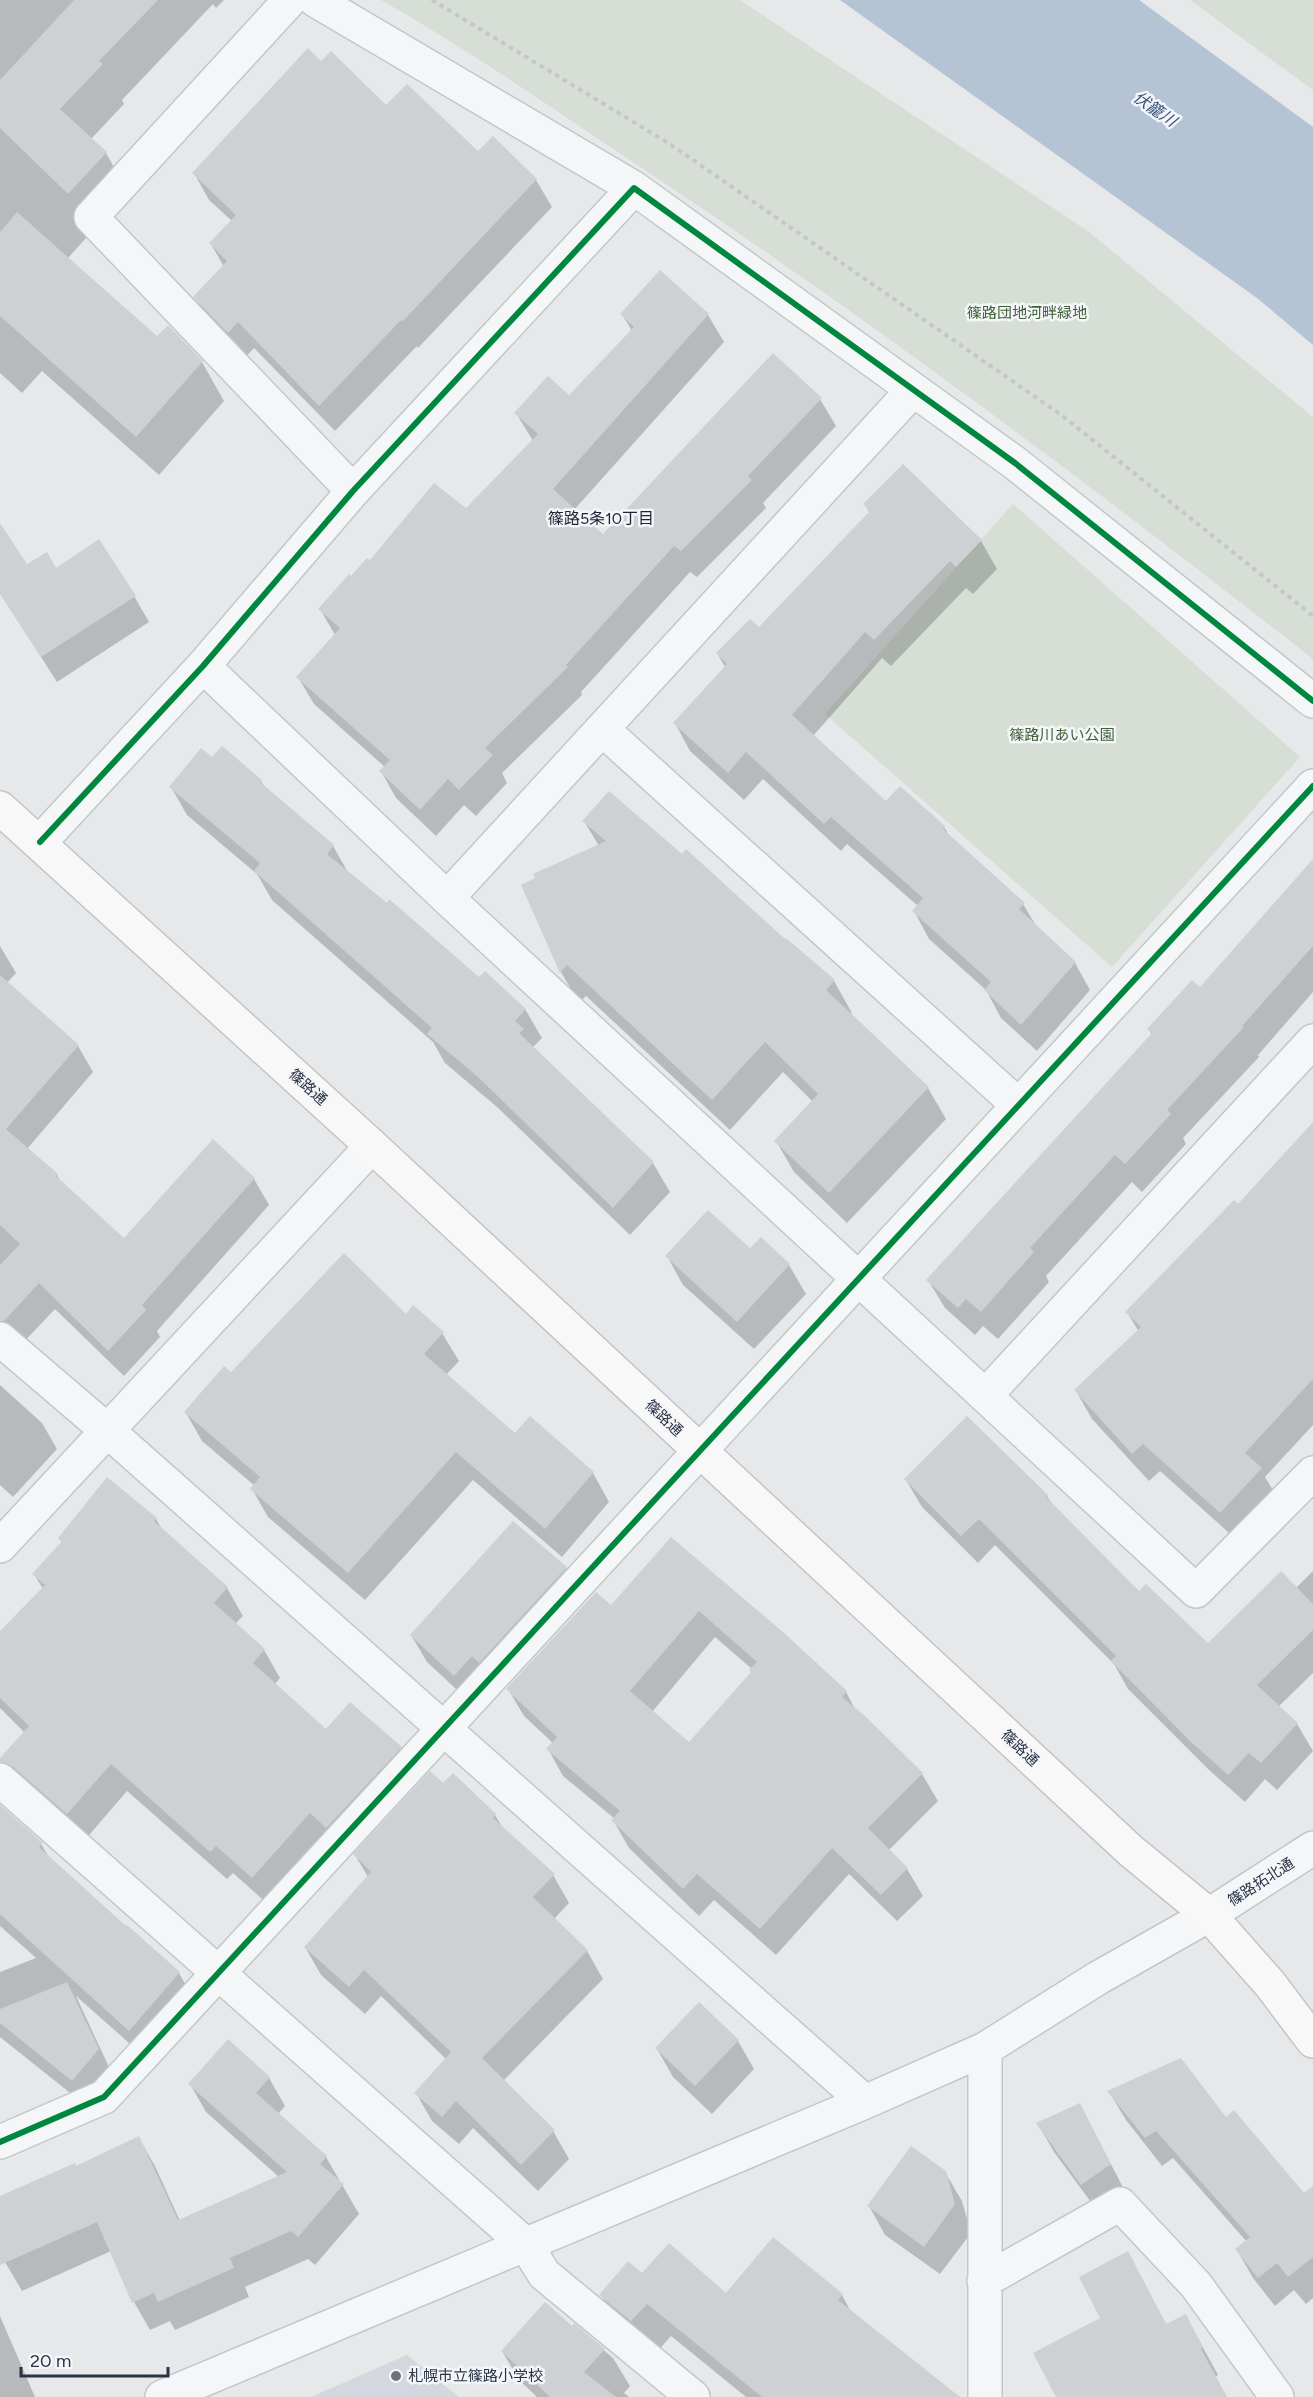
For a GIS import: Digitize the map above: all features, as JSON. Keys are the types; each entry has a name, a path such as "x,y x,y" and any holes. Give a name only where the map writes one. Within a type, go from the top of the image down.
{"main road":[{"name":"篠路通","path":"0,808 372,1146 1131,1851 1209,1915 1269,1984 1313,2041"}],"street":[{"path":"290,0 92,217 353,491"},
{"path":"315,0 634,188 1015,464 1313,701"},
{"path":"40,842 203,666 353,491 634,188"},
{"path":"447,898 913,390"},
{"path":"203,666 447,898 1196,1591 1313,1473"},
{"path":"602,729 1018,1105"},
{"path":"0,2142 104,2097 1313,786"},
{"path":"985,1396 1313,1041"},
{"path":"0,1546 109,1432 372,1146"},
{"path":"0,1339 109,1432 865,2102"},
{"path":"0,1780 526,2246 544,2274 693,2397"},
{"name":"篠路拓北通","path":"162,2397 526,2246 985,2049 1098,1978 1209,1915 1313,1848"},
{"path":"985,2049 986,2397"},
{"path":"984,2281 1120,2204 1196,2284 1277,2397"}],"path":[{"path":"432,0 670,144 1060,414 1313,616"}],"shaded area":[{"name":"札幌市立篠路小学校","path":"407,2355 459,2397 311,2397"}],"green space":[{"name":"篠路団地河畔緑地","path":"381,0 740,0 1089,232 1313,417 1313,659 975,401 802,277 506,77"},
{"path":"1190,0 1313,0 1313,90"},
{"name":"篠路川あい公園","path":"1013,504 1300,757 1112,967 825,714"}],"water":[{"name":"伏籠川","path":"840,0 1139,0 1313,127 1313,345 1257,298"}],"building":[{"path":"74,0 158,0 99,61 103,64 60,109 107,152 68,194 0,128 0,80"},
{"path":"308,48 321,61 331,51 386,105 407,84 478,151 493,136 537,179 319,406 238,322 228,333 193,297 227,261 209,243 236,215 192,173"},
{"path":"17,212 157,336 168,325 203,361 136,437 0,316 0,232"},
{"path":"660,270 709,314 553,489 603,534 773,353 822,398 748,476 752,480 681,551 674,546 566,665 568,667 485,748 493,755 459,790 448,779 420,810 379,771 390,760 296,677 340,628 318,609 349,574 351,576 367,558 370,560 434,483 466,508 538,434 514,413 548,376 569,395 634,327 620,314"},
{"path":"903,464 982,540 956,567 950,561 874,640 865,632 792,715 886,801 900,786 945,826 943,829 1025,903 1019,909 1076,962 1021,1025 984,990 991,982 912,911 923,898 831,817 824,824 746,752 728,773 673,723 727,664 716,653 750,619 759,627 870,511 863,504"},
{"path":"0,523 27,564 47,552 56,568 99,539 136,596 41,657 0,594"},
{"path":"222,746 262,780 260,782 334,845 327,854 387,903 389,899 479,977 485,971 526,1009 515,1021 524,1029 519,1033 654,1162 613,1208 479,1078 427,1034 432,1028 254,871 260,863 169,787 201,748 212,757"},
{"path":"609,791 682,854 686,849 785,939 835,980 826,990 929,1087 829,1193 774,1141 818,1094 765,1042 712,1100 567,965 560,973 521,885 535,878 533,874 606,841 582,821"},
{"path":"1313,859 1313,946 1242,1026 1244,1027 1167,1110 1171,1114 1125,1164 1115,1155 1030,1248 1034,1252 981,1312 966,1299 958,1308 926,1280 1152,1033 1147,1029 1192,980 1200,987"},
{"path":"0,975 79,1045 6,1129 58,1174 56,1176 124,1238 213,1139 255,1178 142,1305 146,1310 108,1351 39,1283 4,1321 0,1321 0,1265 20,1244 0,1225"},
{"path":"1313,1122 1313,1379 1245,1453 1262,1468 1220,1513 1143,1444 1132,1454 1074,1390 1141,1327 1125,1312 1234,1200 1238,1204"},
{"path":"708,1210 750,1248 761,1237 790,1264 737,1322 665,1256"},
{"path":"344,1253 406,1314 413,1305 444,1332 424,1354 515,1433 530,1416 594,1472 545,1529 456,1452 348,1573 250,1489 260,1477 184,1412 224,1366 231,1372"},
{"path":"967,1416 1048,1495 1046,1497 1139,1591 1146,1584 1208,1643 1281,1571 1313,1604 1313,1630 1257,1685 1298,1723 1261,1763 1249,1753 1228,1775 1190,1741 1111,1661 1116,1656 979,1519 961,1536 904,1479"},
{"path":"107,1477 157,1518 154,1521 228,1587 214,1603 265,1649 253,1663 326,1729 350,1702 402,1747 326,1828 310,1813 252,1878 216,1846 210,1852 111,1764 67,1814 12,1766 0,1762 0,1758 29,1726 0,1698 0,1631 45,1585 32,1574 62,1541 58,1538"},
{"path":"513,1521 567,1567 479,1663 472,1656 454,1676 410,1635"},
{"path":"671,1537 783,1632 847,1691 842,1697 865,1716 923,1773 868,1828 908,1868 881,1895 832,1848 760,1929 697,1874 683,1889 611,1820 620,1811 546,1749 557,1737 506,1689 596,1592 611,1605","holes":["699,1611 757,1662 749,1670 751,1672 689,1742 630,1691"]},
{"path":"430,1771 443,1783 453,1773 496,1814 493,1818 555,1874 533,1897 588,1950 482,2058 555,2130 521,2165 456,2101 442,2117 414,2093 451,2052 364,1970 349,1987 304,1947 371,1872 353,1854"},
{"path":"0,1805 43,1843 39,1847 180,1972 129,2031 0,1914"},
{"path":"67,1982 99,2049 72,2081 0,2023 0,2009"},
{"path":"699,2002 739,2040 695,2086 655,2048"},
{"path":"228,2039 270,2077 256,2093 327,2156 320,2164 344,2184 298,2237 291,2231 230,2258 234,2268 158,2302 154,2293 132,2303 97,2222 0,2265 0,2196 75,2163 76,2166 139,2136 178,2220 287,2172 188,2084"},
{"path":"1181,2058 1226,2117 1234,2110 1304,2193 1313,2186 1313,2257 1288,2277 1277,2263 1258,2278 1235,2249 1250,2237 1156,2131 1145,2138 1107,2091"},
{"path":"1080,2103 1111,2164 1081,2185 1036,2123"},
{"path":"911,2146 946,2171 955,2204 924,2247 867,2206"},
{"path":"773,2237 843,2294 838,2300 960,2397 762,2397 647,2304 631,2321 599,2295 628,2261 642,2273 669,2243 726,2293"},
{"path":"1128,2251 1166,2324 1186,2314 1203,2348 1201,2349 1227,2397 1056,2397 1033,2353 1100,2318 1079,2277"},
{"path":"545,2302 572,2326 574,2323 605,2349 584,2372 616,2397 550,2397 501,2351"}],"cycle path":[{"path":"40,842 203,666 353,491 634,188 1015,463 1313,701"},
{"path":"0,2142 104,2097 1313,786"}],"place":[{"name":"札幌市立篠路小学校","path":"396,2376"}],"district":[{"name":"篠路5条10丁目","path":"601,518"}]}
